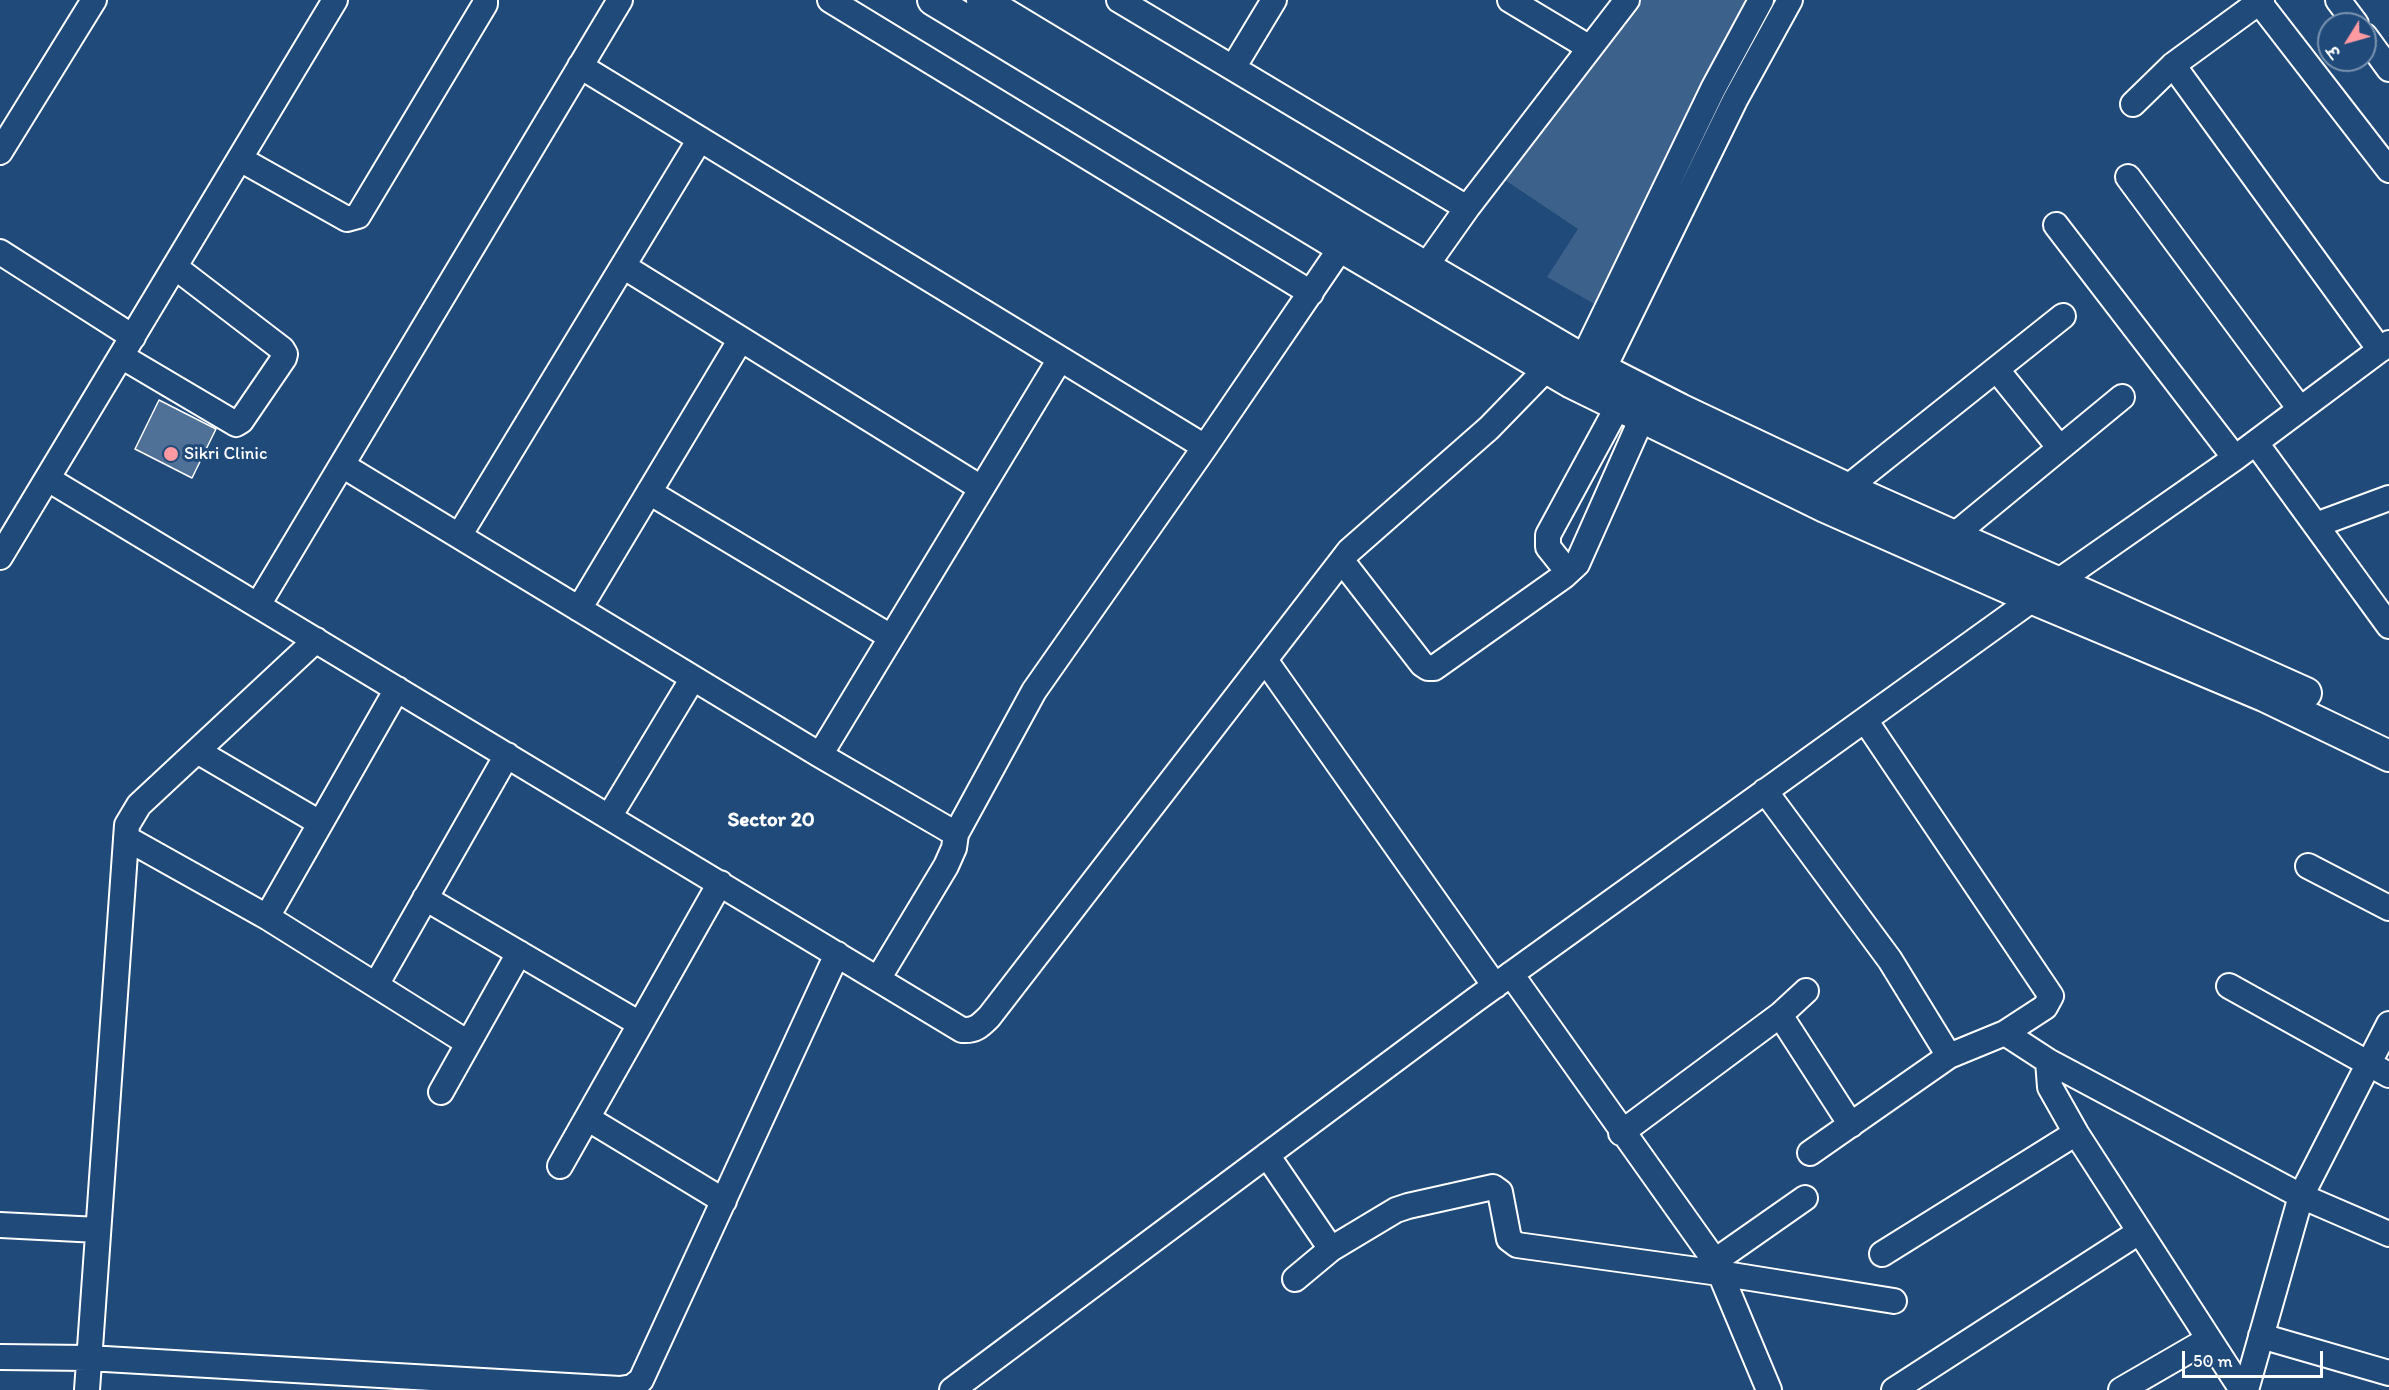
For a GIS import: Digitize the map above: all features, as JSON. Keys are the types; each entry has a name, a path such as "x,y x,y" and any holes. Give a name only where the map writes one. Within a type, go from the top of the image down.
{"main road":[{"path":"933,0 1418,276 1577,370 1630,412 1825,507 2058,581 2389,733"},
{"path":"982,0 1349,237"},
{"path":"1577,370 1680,409 1847,488 2033,599 2264,696 2389,756"}],"street":[{"path":"0,152 93,0"},
{"path":"0,557 335,0"},
{"path":"240,159 347,219 354,219 358,216 485,4 485,0"},
{"path":"258,605 620,0"},
{"path":"830,0 1311,293"},
{"path":"1119,0 1467,208"},
{"path":"1233,68 1274,0"},
{"path":"1510,0 1590,48"},
{"path":"1418,276 1467,208 1628,0"},
{"path":"1577,370 1713,88 1761,0"},
{"path":"48,479 962,1030 972,1030 979,1027 1349,551 1489,428 1577,370 1735,100 1790,0"},
{"path":"2133,104 2173,65 2261,1 2389,170"},
{"path":"2377,52 2389,69"},
{"path":"952,1390 1503,980 2058,581 2256,443 2385,346 2173,65"},
{"path":"580,66 1205,447"},
{"path":"459,536 700,140"},
{"path":"2128,177 2300,409"},
{"path":"2056,225 2235,458"},
{"path":"878,979 946,866 954,848 956,834 1034,691 1349,237"},
{"path":"0,252 127,347 236,424 241,421 285,354 282,349 175,267"},
{"path":"624,266 981,488"},
{"path":"1847,488 2063,316"},
{"path":"579,609 741,339"},
{"path":"820,755 1060,359"},
{"path":"1997,370 2059,447"},
{"path":"1943,544 2122,397"},
{"path":"1342,561 1422,664 1432,669 1568,572 1580,560 1630,412"},
{"path":"1568,572 1548,547 1548,535 1630,412"},
{"path":"2256,443 2389,626"},
{"path":"342,465 820,755 956,834"},
{"path":"650,492 891,637"},
{"path":"2316,525 2389,498"},
{"path":"87,1390 127,825 130,816 139,805 316,640"},
{"path":"1265,660 1503,980 1621,1132 1717,1267 1769,1390"},
{"path":"609,816 693,678"},
{"path":"267,917 398,689"},
{"path":"1810,1153 1949,1056 2005,1033 2049,1002 2049,991 1865,720"},
{"path":"196,751 320,823"},
{"path":"376,985 507,755"},
{"path":"1765,791 1890,960 1949,1056"},
{"path":"126,838 267,917 468,1043"},
{"path":"2308,866 2389,908"},
{"path":"560,1166 720,883"},
{"path":"425,898 640,1024"},
{"path":"441,1092 519,954"},
{"path":"0,1357 88,1359 627,1389 641,1380 837,954"},
{"path":"2229,986 2379,1069"},
{"path":"1621,1132 1780,1015 1806,991"},
{"path":"1780,1015 1851,1125"},
{"path":"2246,1390 2301,1196 2379,1069 2389,1024"},
{"path":"2005,1033 2048,1061 2301,1196 2389,1234"},
{"path":"2048,1061 2050,1087 2076,1133 2242,1390"},
{"path":"587,1118 724,1201"},
{"path":"1882,1254 2076,1133"},
{"path":"1267,1155 1330,1249"},
{"path":"1295,1279 1330,1249 1408,1206 1493,1187 1500,1192 1509,1239 1514,1244 1717,1267 1894,1301"},
{"path":"1717,1267 1805,1198"},
{"path":"0,1225 98,1230"},
{"path":"1894,1390 2139,1232"},
{"path":"2261,1336 2389,1372"},
{"path":"2121,1390 2209,1339"}],"shaded area":[{"path":"1641,0 1754,0 1598,306 1547,277 1578,229 1505,180"}],"building":[{"path":"159,400 216,429 192,478 135,449"}],"place":[{"name":"Sikri Clinic","path":"171,454"}],"district":[{"name":"Sector 20","path":"771,821"}]}
